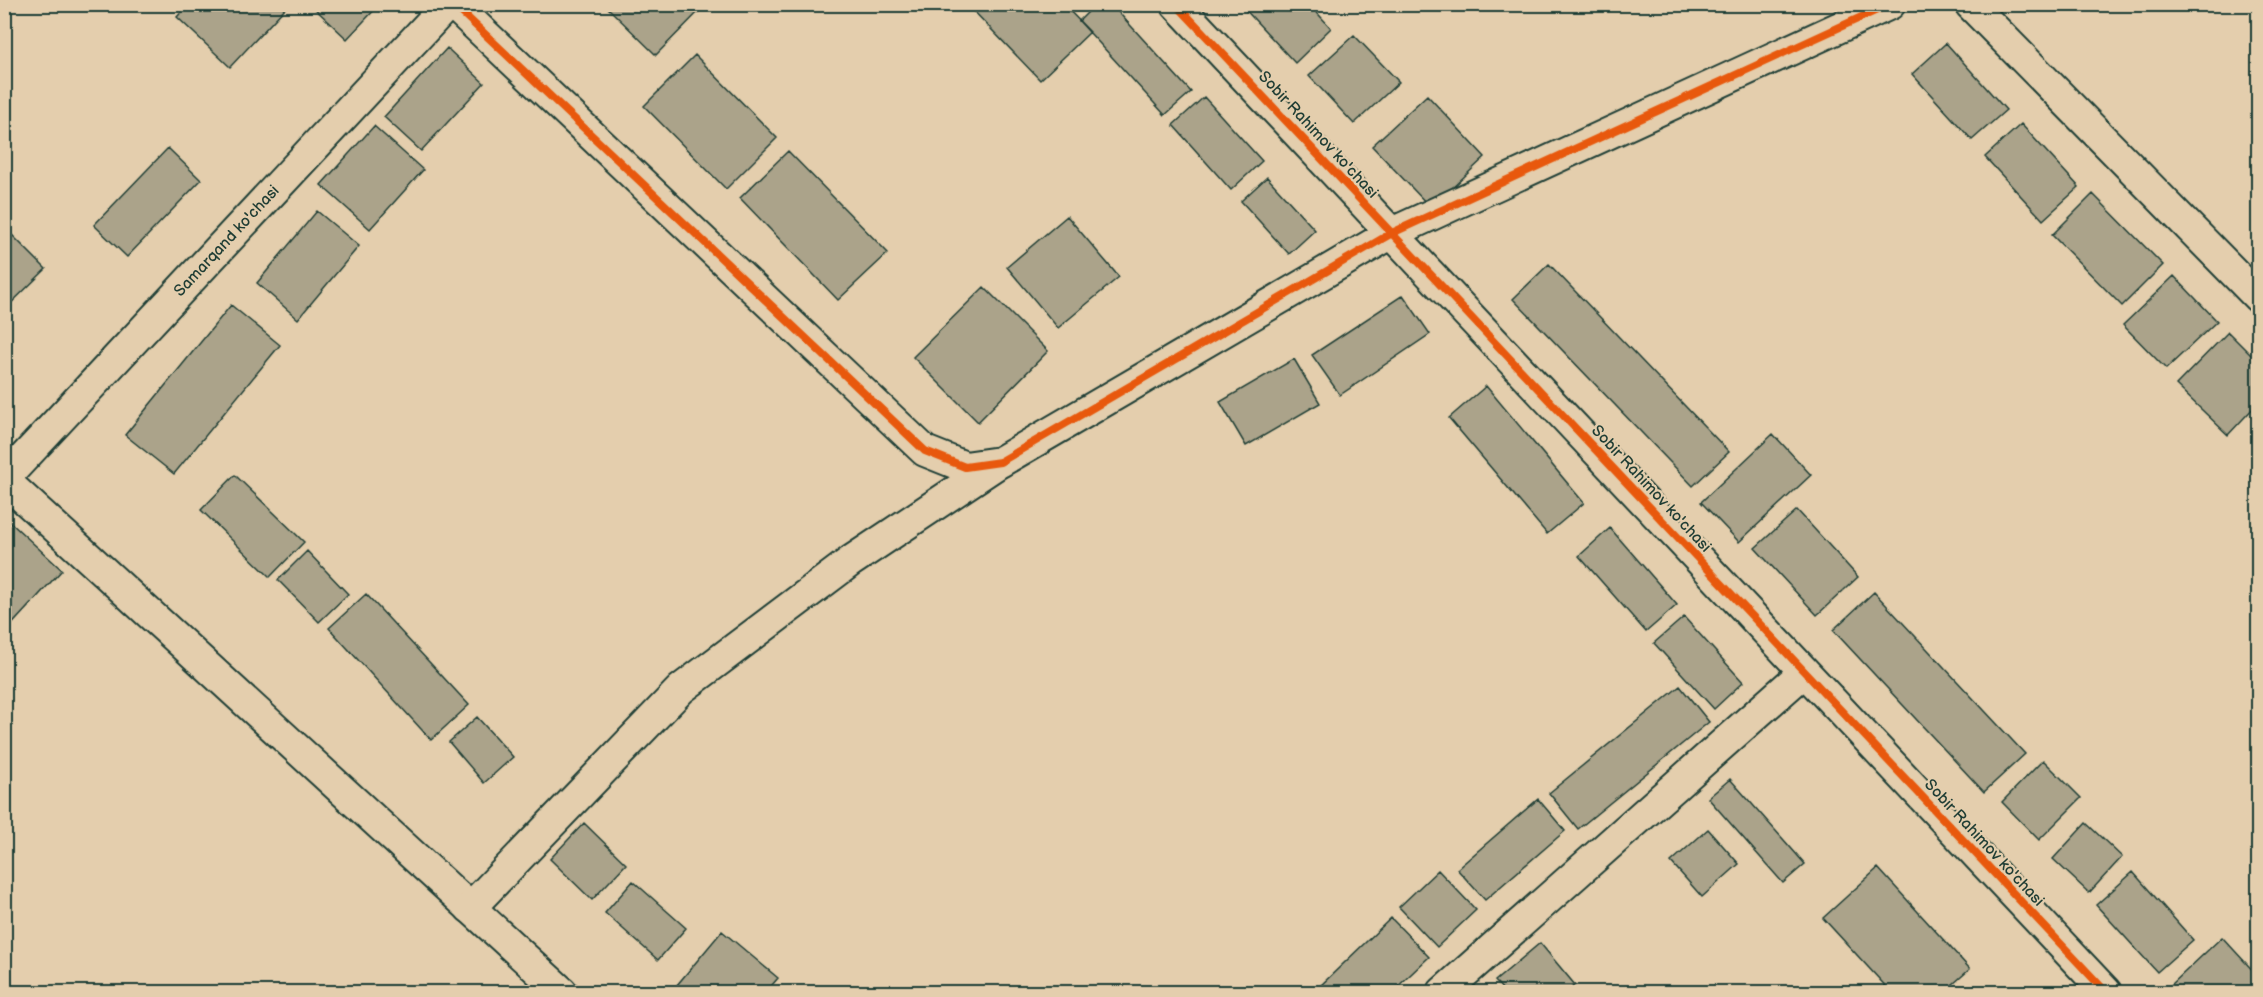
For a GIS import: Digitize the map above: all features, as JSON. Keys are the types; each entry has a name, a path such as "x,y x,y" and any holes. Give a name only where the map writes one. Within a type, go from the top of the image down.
{"street":[{"path":"451,4 925,451 965,467 1000,462"},
{"name":"Samarqand ko'chasi","path":"4,479 451,4"},
{"name":"Sobir Rahimov ko'chasi","path":"1176,4 2106,993"},
{"path":"470,908 681,688 851,561 1000,462 1392,233 1890,4"},
{"path":"1970,4 2259,297"},
{"path":"4,479 562,993"},
{"path":"1443,993 1804,672"}],"building":[{"path":"189,4 289,4 230,67 177,17"},
{"path":"310,4 380,4 347,39"},
{"path":"611,4 706,4 656,55 608,8"},
{"path":"967,4 1063,4 1090,32 1040,80"},
{"path":"1096,4 1111,4 1191,92 1165,115 1079,21"},
{"path":"1240,4 1309,4 1331,28 1295,63"},
{"path":"1354,35 1399,82 1354,124 1309,76"},
{"path":"1946,43 2006,110 1972,140 1912,74"},
{"path":"447,48 484,83 421,151 384,117"},
{"path":"695,55 777,138 726,189 644,106"},
{"path":"1427,95 1485,157 1431,208 1372,146"},
{"path":"1204,97 1262,161 1231,190 1173,125"},
{"path":"2021,124 2079,187 2043,220 1985,157"},
{"path":"374,126 423,170 370,229 321,185"},
{"path":"168,148 201,180 127,257 94,225"},
{"path":"788,151 888,253 838,300 740,198"},
{"path":"1267,177 1315,230 1289,254 1241,201"},
{"path":"2093,194 2163,265 2122,306 2052,235"},
{"path":"317,211 359,246 298,319 257,283"},
{"path":"1067,216 1119,277 1058,328 1007,267"},
{"path":"4,227 46,269 4,310"},
{"path":"1549,264 1729,452 1693,486 1513,299"},
{"path":"2174,276 2217,321 2166,369 2123,325"},
{"path":"984,287 1048,351 978,422 913,357"},
{"path":"1403,295 1430,334 1340,395 1312,355"},
{"path":"231,305 280,345 174,474 125,435"},
{"path":"2228,332 2258,362 2258,403 2228,435 2176,385"},
{"path":"1294,359 1320,403 1246,446 1220,402"},
{"path":"1486,386 1584,503 1547,534 1449,418"},
{"path":"1773,434 1811,475 1739,542 1701,502"},
{"path":"235,475 304,542 270,577 201,510"},
{"path":"1797,510 1858,577 1817,615 1755,548"},
{"path":"11,523 62,570 4,633 4,531"},
{"path":"1610,528 1677,605 1646,632 1579,556"},
{"path":"307,551 348,594 319,622 278,580"},
{"path":"1874,592 2025,754 1984,792 1833,630"},
{"path":"366,594 469,705 431,740 329,628"},
{"path":"1684,617 1743,682 1714,709 1654,643"},
{"path":"1680,686 1709,722 1578,829 1549,793"},
{"path":"477,717 513,757 484,783 449,742"},
{"path":"2043,760 2081,798 2039,840 2002,802"},
{"path":"1730,779 1805,864 1783,883 1708,798"},
{"path":"1538,799 1565,831 1485,900 1457,869"},
{"path":"584,823 626,864 592,900 550,859"},
{"path":"2086,823 2122,857 2089,893 2053,859"},
{"path":"1708,829 1739,864 1702,897 1671,862"},
{"path":"1878,868 1970,969 1944,992 1891,992 1823,918"},
{"path":"1438,870 1476,910 1437,947 1399,907"},
{"path":"2133,872 2193,940 2157,972 2096,905"},
{"path":"633,881 686,928 658,960 605,913"},
{"path":"1391,918 1429,957 1392,992 1319,992 1316,990"},
{"path":"722,931 778,978 766,992 686,992 677,985"},
{"path":"2222,937 2258,976 2258,992 2176,992 2170,986"},
{"path":"1540,943 1575,985 1566,992 1505,992 1495,981"}],"cycle path":[{"path":"453,4 925,451 965,467 1000,462 1392,233 1890,4"},
{"path":"1176,4 2106,992"}]}
